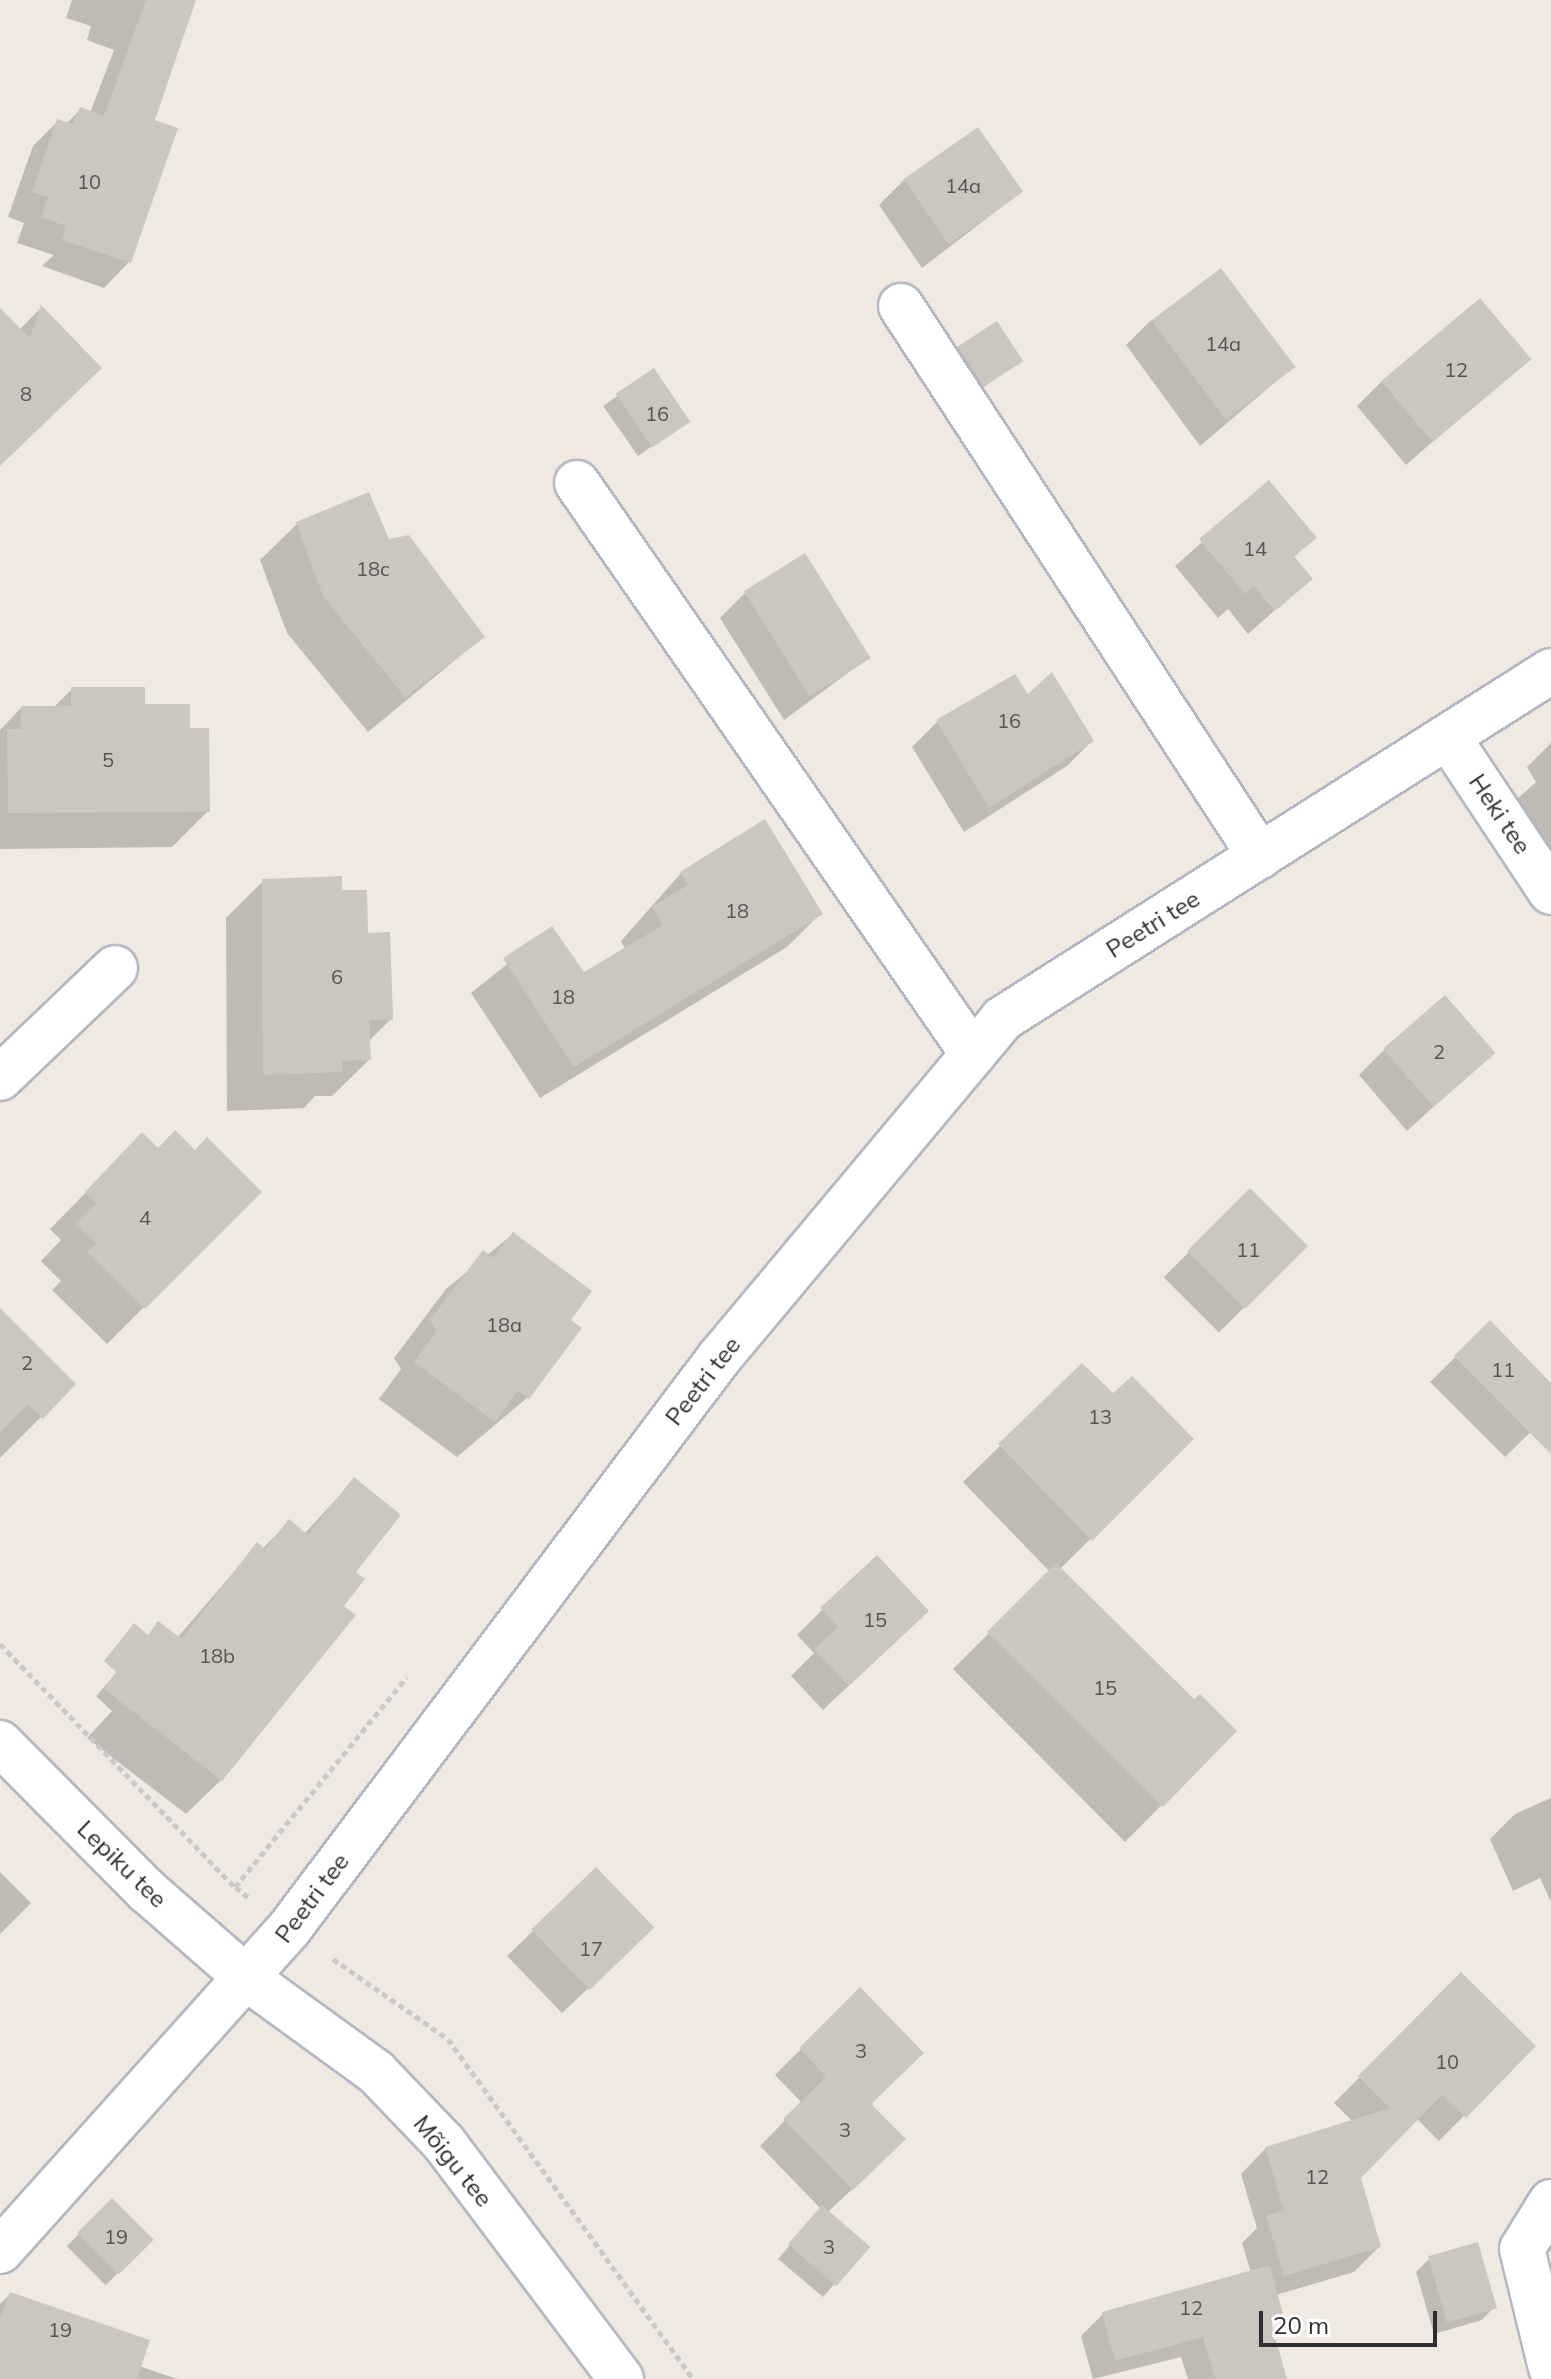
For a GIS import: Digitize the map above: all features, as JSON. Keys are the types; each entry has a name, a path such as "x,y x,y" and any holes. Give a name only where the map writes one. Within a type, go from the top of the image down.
{"street":[{"path":"901,306 1260,856"},
{"path":"577,483 973,1054"},
{"name":"Peetri tee","path":"0,2251 248,1979 289,1929 719,1358 1002,1019 1551,671"},
{"name":"Heki tee","path":"1448,737 1551,892"},
{"path":"0,1078 115,968"},
{"name":"Lepiku tee","path":"0,1743 147,1891 248,1979"},
{"name":"Mõigu tee","path":"248,1979 376,2072 444,2143 621,2379"},
{"path":"1551,2202 1522,2249 1551,2368"}],"path":[{"path":"0,1644 235,1887 289,1929 448,2039 693,2379"},
{"path":"235,1887 416,1666"}],"building":[{"path":"146,0 196,0 155,120 178,128 131,263 62,240 66,226 41,217 48,197 32,192 57,119 73,124 80,107 104,116"},
{"path":"978,127 1023,192 949,244 903,179"},
{"path":"1221,268 1296,367 1226,419 1152,320"},
{"path":"1480,298 1531,359 1433,442 1381,381"},
{"path":"41,305 102,368 0,466 0,308 30,338"},
{"path":"997,321 1023,361 984,387 958,347"},
{"path":"654,368 690,422 652,448 616,394"},
{"path":"1269,480 1317,538 1294,556 1313,579 1275,611 1254,586 1245,594 1199,539"},
{"path":"369,492 389,539 409,535 485,637 405,697 323,596 296,522"},
{"path":"805,553 871,658 810,696 744,591"},
{"path":"1052,672 1094,741 989,808 936,720 1015,674 1028,694"},
{"path":"71,687 145,687 145,704 190,704 190,728 209,728 210,812 8,813 7,729 21,729 21,706 71,706"},
{"path":"765,819 823,914 574,1067 503,958 552,926 584,972 663,925 652,907 688,885 680,872"},
{"path":"342,876 342,890 367,890 368,933 390,932 393,1020 369,1020 371,1060 342,1061 342,1072 263,1075 262,879"},
{"path":"1445,995 1496,1053 1434,1107 1383,1049"},
{"path":"175,1130 195,1150 207,1137 262,1192 145,1309 87,1252 96,1243 75,1224 96,1203 85,1192 142,1132 158,1148"},
{"path":"1250,1188 1308,1246 1245,1309 1187,1251"},
{"path":"513,1232 592,1291 571,1320 582,1328 529,1399 518,1391 495,1422 414,1362 436,1331 430,1320 483,1250 493,1258"},
{"path":"0,1308 76,1384 43,1419 28,1404 0,1433"},
{"path":"1490,1320 1551,1383 1551,1454 1454,1356"},
{"path":"1082,1363 1113,1393 1132,1376 1194,1439 1092,1541 998,1444"},
{"path":"354,1477 401,1515 356,1572 365,1579 344,1606 356,1615 222,1781 104,1689 116,1672 104,1661 134,1623 148,1635 158,1621 182,1639 257,1542 265,1549 289,1519 308,1535"},
{"path":"877,1555 929,1611 849,1686 814,1649 838,1627 820,1608"},
{"path":"1056,1563 1194,1699 1200,1694 1237,1731 1163,1807 987,1632"},
{"path":"596,1867 654,1927 590,1990 531,1930"},
{"path":"1461,1972 1536,2046 1466,2118 1442,2095 1361,2178 1381,2247 1284,2276 1266,2216 1284,2210 1265,2147 1390,2108 1358,2076"},
{"path":"860,1987 924,2053 871,2104 906,2139 853,2190 783,2119 826,2077 799,2048"},
{"path":"112,2198 154,2240 119,2274 77,2233"},
{"path":"822,2205 870,2247 836,2286 788,2244"},
{"path":"1478,2242 1497,2308 1447,2323 1428,2256"},
{"path":"1270,2265 1283,2314 1270,2318 1287,2379 1215,2379 1203,2337 1115,2361 1102,2312"},
{"path":"10,2292 150,2340 137,2379 0,2379 0,2319"}]}
